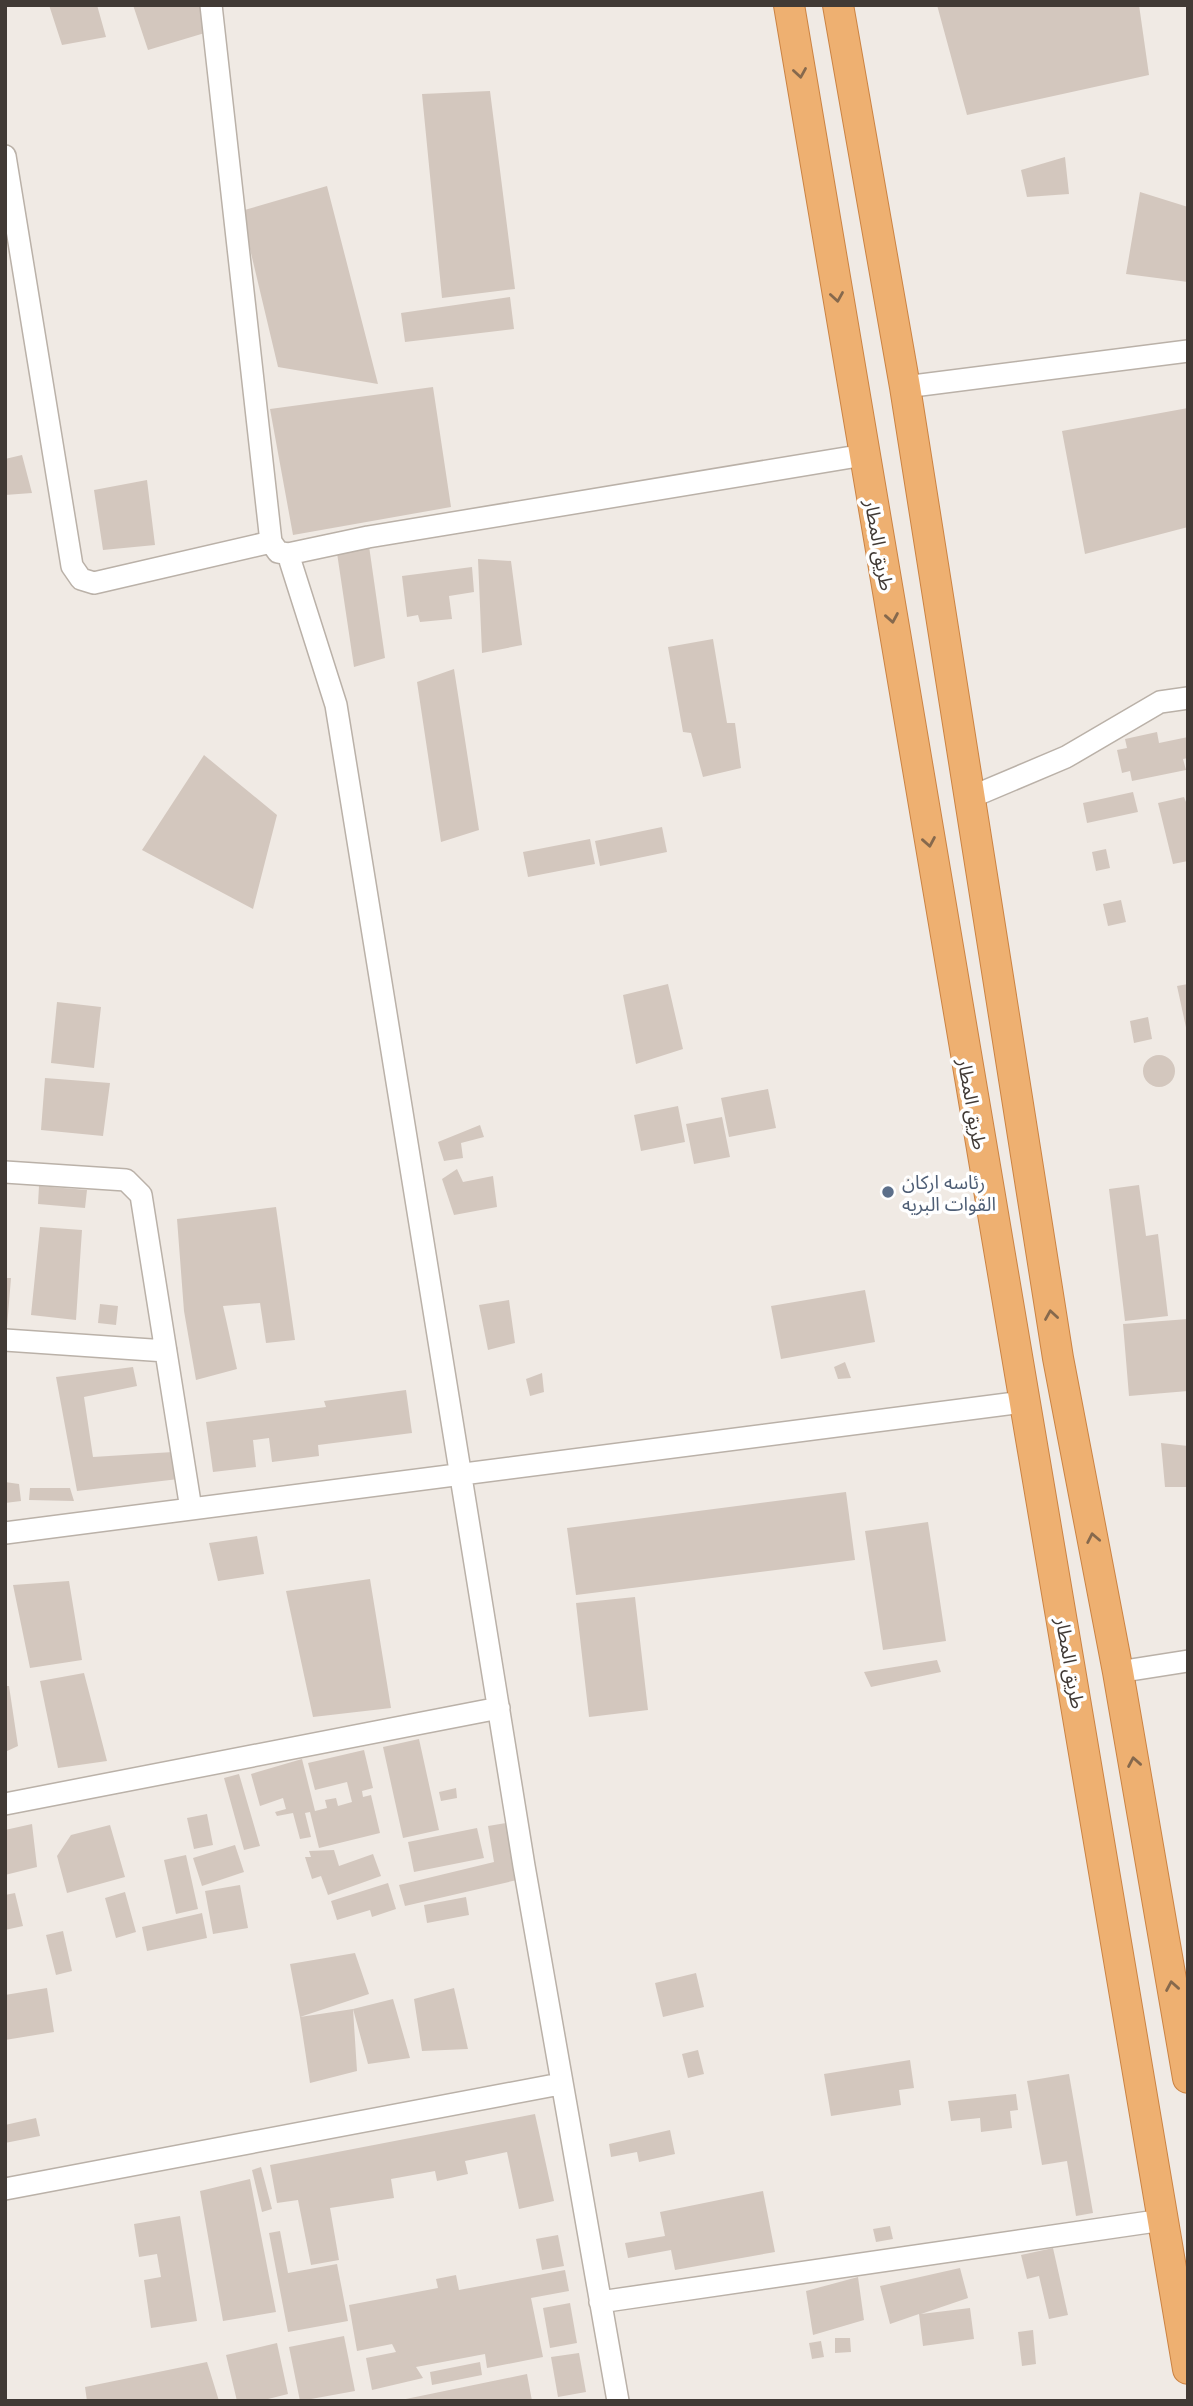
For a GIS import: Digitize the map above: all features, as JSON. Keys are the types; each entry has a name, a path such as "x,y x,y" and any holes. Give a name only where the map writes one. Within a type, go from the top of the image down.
{"highway":[{"name":"طريق المطار","path":"789,5 1023,1402 1076,1689 1188,2369"},
{"path":"838,5 905,387 1058,1358 1118,1672 1188,2078"}],"street":[{"path":"211,5 280,548 336,705 560,2084 618,2401"},
{"path":"5,156 72,566 81,579 94,583 280,548 368,537 864,454"},
{"path":"905,387 1188,351"},
{"path":"969,797 1066,757 1160,702 1188,698"},
{"path":"5,1172 126,1180 141,1195 191,1509"},
{"path":"5,1340 166,1351"},
{"path":"5,1533 460,1472 1023,1402"},
{"path":"1118,1672 1188,1661"},
{"path":"5,1804 499,1708"},
{"path":"5,2189 560,2084"},
{"path":"600,2302 1163,2220"}],"building":[{"path":"49,5 97,5 106,37 62,45"},
{"path":"133,5 201,5 208,32 148,50"},
{"path":"937,5 1139,5 1149,75 967,115"},
{"path":"490,91 515,289 442,298 422,94"},
{"path":"1065,157 1069,194 1027,197 1021,170"},
{"path":"327,186 378,384 278,367 241,211"},
{"path":"1140,192 1188,207 1188,282 1126,274"},
{"path":"510,297 514,329 405,342 401,313"},
{"path":"433,387 451,507 293,535 270,409"},
{"path":"1188,408 1188,527 1085,554 1062,431"},
{"path":"22,455 32,493 5,495 5,459"},
{"path":"147,480 155,545 103,550 94,490"},
{"path":"369,546 385,658 354,667 337,553"},
{"path":"478,559 511,561 522,645 482,653"},
{"path":"472,567 474,592 449,596 452,619 420,622 418,615 407,617 402,576"},
{"path":"713,639 727,723 735,723 741,768 703,777 691,733 683,732 668,647"},
{"path":"454,669 479,830 441,842 417,682"},
{"path":"1157,732 1159,743 1188,737 1188,758 1183,759 1186,770 1132,781 1130,771 1122,773 1117,750 1127,748 1125,739"},
{"path":"204,755 277,815 253,909 142,850"},
{"path":"1133,792 1138,812 1087,823 1083,803"},
{"path":"1184,797 1188,807 1188,861 1173,864 1158,803"},
{"path":"662,827 667,852 600,866 595,841"},
{"path":"590,839 595,864 528,877 523,852"},
{"path":"1106,849 1110,868 1096,871 1092,852"},
{"path":"1121,900 1126,922 1108,926 1103,904"},
{"path":"668,984 683,1049 636,1064 623,995"},
{"path":"1188,984 1188,1032 1187,1032 1177,986"},
{"path":"57,1002 101,1007 94,1068 51,1063"},
{"path":"1148,1017 1152,1039 1134,1043 1130,1021"},
{"path":"1159,1055 1170,1060 1175,1071 1170,1082 1159,1087 1148,1082 1143,1071 1148,1060"},
{"path":"45,1078 110,1083 103,1136 41,1130"},
{"path":"768,1089 776,1128 729,1137 721,1098"},
{"path":"678,1106 685,1142 641,1151 634,1115"},
{"path":"722,1117 730,1157 694,1164 686,1124"},
{"path":"480,1125 484,1137 461,1143 463,1158 444,1161 438,1142"},
{"path":"457,1169 463,1182 493,1176 497,1207 454,1215 442,1179"},
{"path":"1139,1185 1146,1236 1158,1234 1168,1316 1125,1321 1109,1189"},
{"path":"39,1186 87,1190 85,1208 38,1204"},
{"path":"276,1207 295,1340 266,1343 260,1303 223,1306 237,1369 196,1380 184,1311 177,1219"},
{"path":"40,1227 82,1230 76,1320 31,1315"},
{"path":"5,1278 11,1278 7,1327 5,1327"},
{"path":"865,1290 875,1342 781,1359 771,1306"},
{"path":"509,1300 515,1343 488,1350 479,1305"},
{"path":"100,1304 118,1306 116,1325 98,1323"},
{"path":"1188,1319 1188,1391 1129,1396 1123,1324"},
{"path":"845,1362 851,1378 838,1379 834,1367"},
{"path":"133,1367 137,1386 84,1397 93,1457 173,1452 187,1478 77,1491 56,1377"},
{"path":"542,1373 544,1392 530,1396 526,1379"},
{"path":"406,1390 412,1433 318,1445 319,1456 272,1462 269,1438 253,1440 256,1467 213,1472 206,1422 326,1407 324,1401"},
{"path":"1161,1443 1188,1446 1188,1487 1165,1487"},
{"path":"5,1482 19,1484 21,1501 5,1503"},
{"path":"30,1488 70,1488 74,1501 29,1500"},
{"path":"846,1492 855,1560 576,1595 567,1528"},
{"path":"928,1522 946,1641 883,1650 865,1531"},
{"path":"257,1536 264,1574 218,1581 209,1543"},
{"path":"370,1579 391,1708 313,1717 286,1591"},
{"path":"69,1581 82,1660 30,1668 13,1585"},
{"path":"635,1597 648,1710 589,1717 576,1603"},
{"path":"937,1660 941,1672 871,1687 864,1672"},
{"path":"84,1673 107,1761 58,1768 40,1681"},
{"path":"5,1686 9,1686 18,1746 5,1752"},
{"path":"419,1739 439,1830 403,1838 383,1747"},
{"path":"364,1750 373,1788 362,1791 363,1797 371,1795 380,1833 319,1848 310,1812 305,1813 311,1837 300,1839 293,1813 277,1816 275,1812 286,1809 283,1798 260,1806 251,1774 302,1759 315,1811 327,1808 325,1800 336,1798 338,1806 352,1802 347,1782 315,1790 308,1763"},
{"path":"239,1774 260,1846 244,1850 224,1778"},
{"path":"456,1788 457,1798 441,1801 439,1792"},
{"path":"207,1814 213,1845 194,1849 187,1818"},
{"path":"506,1823 517,1880 405,1906 399,1885 494,1862 488,1826"},
{"path":"32,1824 37,1867 5,1875 5,1830"},
{"path":"110,1825 125,1877 67,1893 57,1856 71,1835"},
{"path":"477,1828 484,1858 414,1872 408,1842"},
{"path":"235,1845 244,1872 202,1886 193,1858"},
{"path":"334,1850 339,1866 373,1854 381,1876 328,1895 321,1876 312,1879 305,1857 311,1857 309,1851"},
{"path":"186,1855 198,1909 176,1914 164,1860"},
{"path":"388,1883 396,1909 372,1917 370,1910 337,1920 331,1901"},
{"path":"240,1885 248,1928 213,1934 205,1891"},
{"path":"125,1892 136,1932 116,1938 105,1898"},
{"path":"15,1893 23,1926 5,1930 5,1895"},
{"path":"466,1897 469,1915 427,1923 424,1905"},
{"path":"202,1913 207,1938 147,1951 142,1927"},
{"path":"63,1931 72,1971 56,1975 46,1935"},
{"path":"355,1953 369,1994 300,2017 290,1964"},
{"path":"696,1973 704,2007 663,2017 655,1983"},
{"path":"47,1988 54,2032 5,2040 5,1995"},
{"path":"454,1988 468,2049 422,2051 414,1999"},
{"path":"393,1999 410,2058 368,2064 353,2009"},
{"path":"353,2009 357,2071 310,2083 300,2017"},
{"path":"698,2050 704,2074 688,2078 682,2054"},
{"path":"910,2060 914,2088 899,2090 901,2105 831,2116 824,2074"},
{"path":"1069,2074 1093,2213 1076,2216 1067,2161 1042,2165 1027,2081"},
{"path":"1016,2094 1018,2110 1010,2111 1012,2128 981,2132 980,2118 951,2121 948,2101"},
{"path":"535,2114 554,2201 519,2209 507,2152 465,2161 468,2174 437,2181 435,2171 391,2179 394,2198 330,2208 339,2260 311,2265 298,2200 277,2203 270,2165"},
{"path":"36,2118 40,2136 5,2143 5,2125"},
{"path":"670,2130 675,2154 639,2162 637,2152 611,2157 609,2144"},
{"path":"261,2167 272,2209 262,2212 252,2170"},
{"path":"250,2179 276,2312 223,2321 200,2191"},
{"path":"763,2191 775,2252 675,2270 671,2250 628,2258 625,2243 665,2236 660,2212"},
{"path":"180,2216 197,2321 151,2328 144,2280 161,2277 157,2254 139,2257 134,2224"},
{"path":"890,2226 893,2239 876,2242 873,2229"},
{"path":"280,2231 288,2273 337,2264 348,2321 288,2332 269,2233"},
{"path":"558,2235 564,2266 542,2270 536,2239"},
{"path":"1053,2248 1068,2315 1049,2319 1039,2276 1027,2279 1021,2255"},
{"path":"960,2268 968,2298 921,2314 970,2308 974,2339 923,2346 919,2314 890,2324 880,2286"},
{"path":"565,2270 569,2291 531,2298 543,2357 487,2368 485,2354 416,2367 423,2378 372,2390 366,2358 396,2352 392,2344 357,2351 349,2305 438,2288 436,2279 456,2275 459,2290"},
{"path":"858,2277 864,2320 813,2335 806,2291"},
{"path":"570,2303 577,2343 550,2348 543,2308"},
{"path":"1033,2330 1036,2364 1022,2366 1018,2332"},
{"path":"344,2336 355,2391 300,2401 289,2347"},
{"path":"835,2338 850,2338 851,2352 835,2353"},
{"path":"821,2341 824,2357 812,2359 809,2343"},
{"path":"277,2343 288,2394 260,2401 237,2401 226,2355"},
{"path":"579,2353 586,2392 558,2397 551,2357"},
{"path":"207,2362 219,2401 87,2401 85,2387"},
{"path":"480,2362 482,2375 432,2385 430,2372"},
{"path":"527,2374 532,2401 401,2401 401,2400"}],"place":[{"name":"رئاسه اركان القوات البريه","path":"888,1192"}]}
